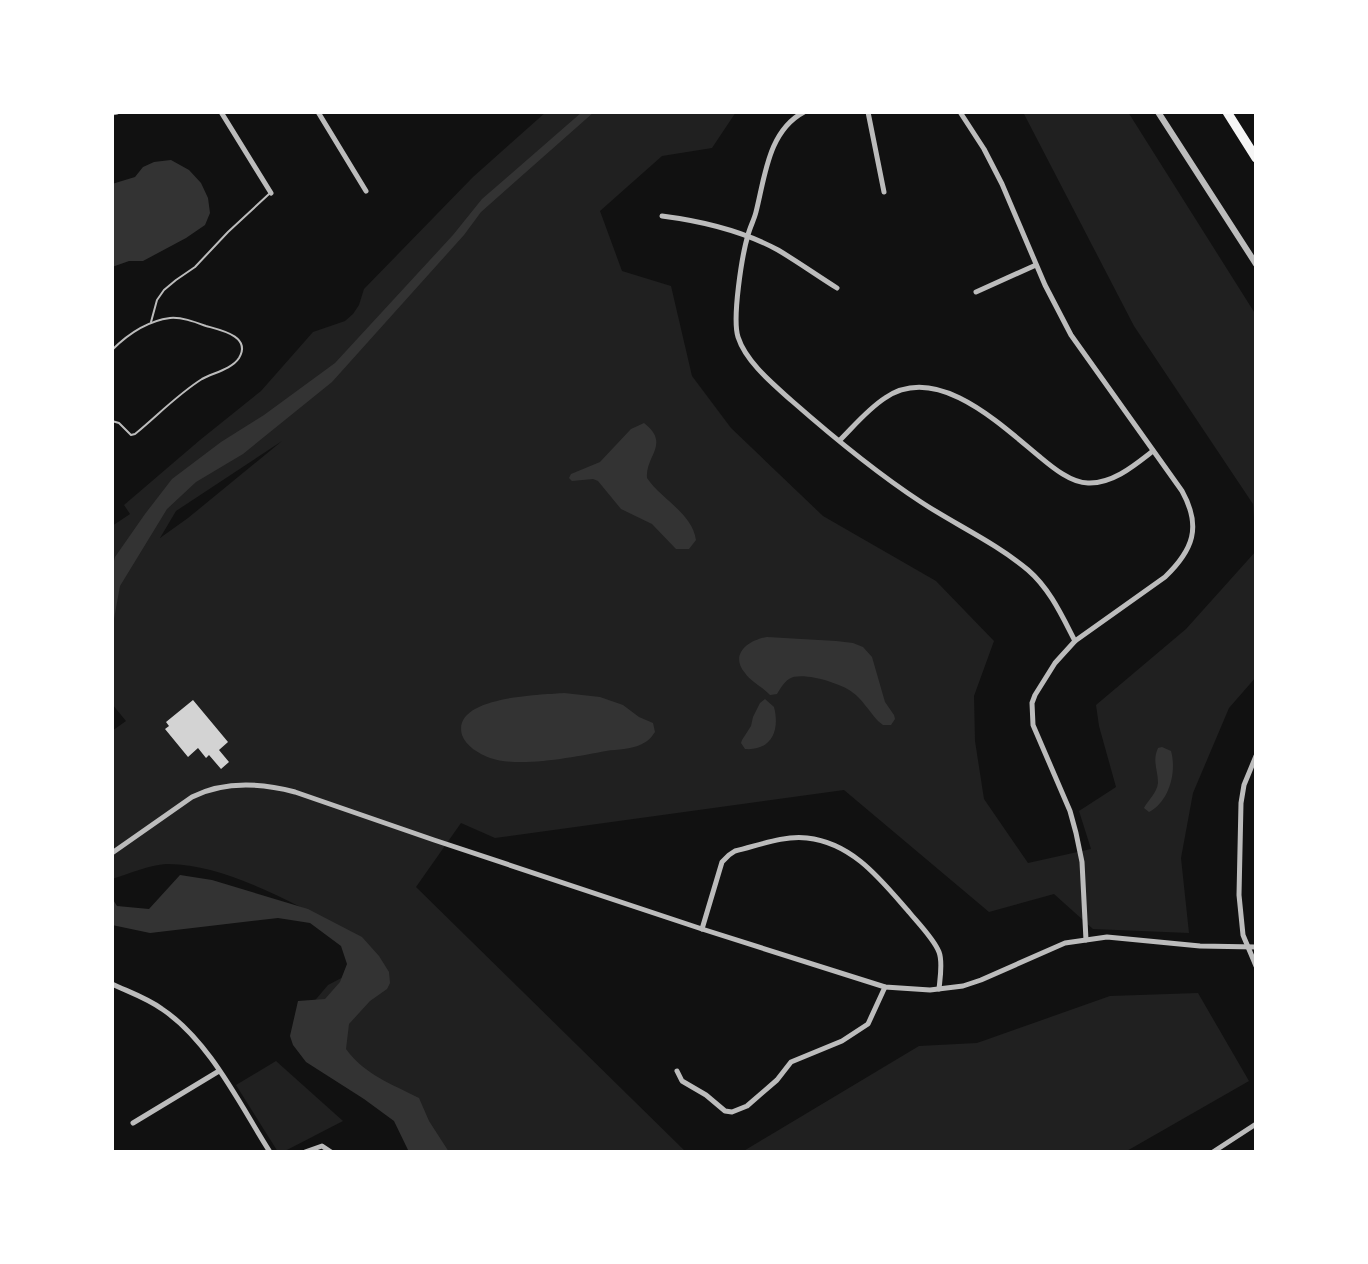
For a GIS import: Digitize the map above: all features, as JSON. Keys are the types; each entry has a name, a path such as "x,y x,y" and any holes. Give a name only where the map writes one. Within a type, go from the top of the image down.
{"highway":[{"path":"1227,112 1256,158"}],"street":[{"path":"221,112 271,193"},
{"path":"318,112 366,191"},
{"path":"804,112 779,134 747,237 735,316 737,335 742,345 769,380 875,470 1030,571 1049,594 1075,641"},
{"path":"868,112 884,192"},
{"path":"960,112 1002,184 1036,265 1071,335 1182,491 1193,518 1184,556 1165,577 1075,641 1055,663 1032,703 1033,725 1070,811 1076,833 1082,862 1086,940"},
{"path":"1158,112 1256,264"},
{"path":"662,216 697,221 747,237 776,249 837,288"},
{"path":"976,292 1036,265"},
{"path":"840,440 884,398 910,387 925,387 941,390 973,405 1049,463 1088,483 1113,478 1153,451"},
{"path":"1256,756 1244,785 1240,820 1239,895 1243,935 1256,966"},
{"path":"113,852 203,792 243,785 273,786 885,987 939,989 963,986 1065,943 1107,937 1200,946 1256,947"},
{"path":"702,929 722,862 729,855 790,838 822,841 850,853 868,867 918,923 939,952 939,989"},
{"path":"112,984 147,1000 179,1021 195,1037 270,1152"},
{"path":"677,1071 682,1081 725,1111 740,1109 777,1080 791,1062 842,1041 868,1024 885,987"},
{"path":"133,1123 219,1071"},
{"path":"1213,1152 1256,1124"},
{"path":"305,1152 322,1146 331,1152"}],"lane":[{"path":"151,323 157,300 164,290 195,267 271,193"},
{"path":"112,350 138,329 172,318 232,333 242,349 238,359 191,386 135,434 131,435 119,423 112,421"}],"shaded area":[{"path":"546,112 736,112 712,148 662,156 600,211 622,271 671,286 692,376 731,428 823,516 936,581 994,641 974,696 975,741 984,799 1028,863 1091,849 1079,811 1116,787 1096,705 1186,629 1256,551 1256,677 1229,708 1193,793 1181,858 1189,933 1093,929 1054,894 989,912 844,790 495,838 461,823 416,887 686,1152 417,1152 360,1070 306,1011 328,985 349,974 341,927 256,886 188,865 166,864 112,879 112,731 126,721 112,704 112,526 130,514 124,505 261,391 313,332 345,321 353,314 364,289 473,177","holes":["282,441 160,538 176,511"]},
{"path":"582,112 594,112 481,212 332,382 243,454 196,482 167,509 120,586 112,630 112,568 115,557 172,479 335,363 453,235 482,199"},
{"path":"1023,112 1128,112 1256,315 1256,550 1253,504 1134,326"},
{"path":"171,160 189,170 201,183 210,213 205,225 143,261 129,261 112,267 112,184 135,177 143,167 154,162"},
{"path":"644,423 656,437 647,478 689,522 696,540 689,549 676,549 652,524 621,509 598,481 572,481 569,478 571,474 600,462 631,429"},
{"path":"767,637 836,641 863,647 872,657 885,702 894,715 891,725 878,721 852,692 820,679 795,677 785,682 777,694 770,695 748,676 739,660 743,649"},
{"path":"564,693 600,697 623,705 653,723 655,732 646,742 633,747 531,762 490,758 473,749 462,735 462,722 470,712 483,705 519,697"},
{"path":"765,699 774,707 775,731 762,747 745,749 742,740 760,703"},
{"path":"1158,748 1171,751 1172,777 1162,801 1149,812 1144,808 1157,787 1155,757"},
{"path":"180,875 212,880 308,909 362,937 389,972 390,983 349,1024 346,1049 370,1072 419,1098 429,1121 449,1152 409,1152 394,1121 306,1062 293,1045 290,1036 298,1001 325,999 340,982 347,964 341,946 310,923 278,918 150,933 112,925 112,898 117,906 149,909"},
{"path":"1198,993 1249,1081 1125,1152 742,1152 919,1046 977,1043 1110,996"},
{"path":"276,1061 343,1121 283,1152 278,1152 236,1085"}],"building":[{"path":"193,700 228,742 219,750 229,762 221,769 198,748 188,757 165,729 169,726 166,722"}]}
